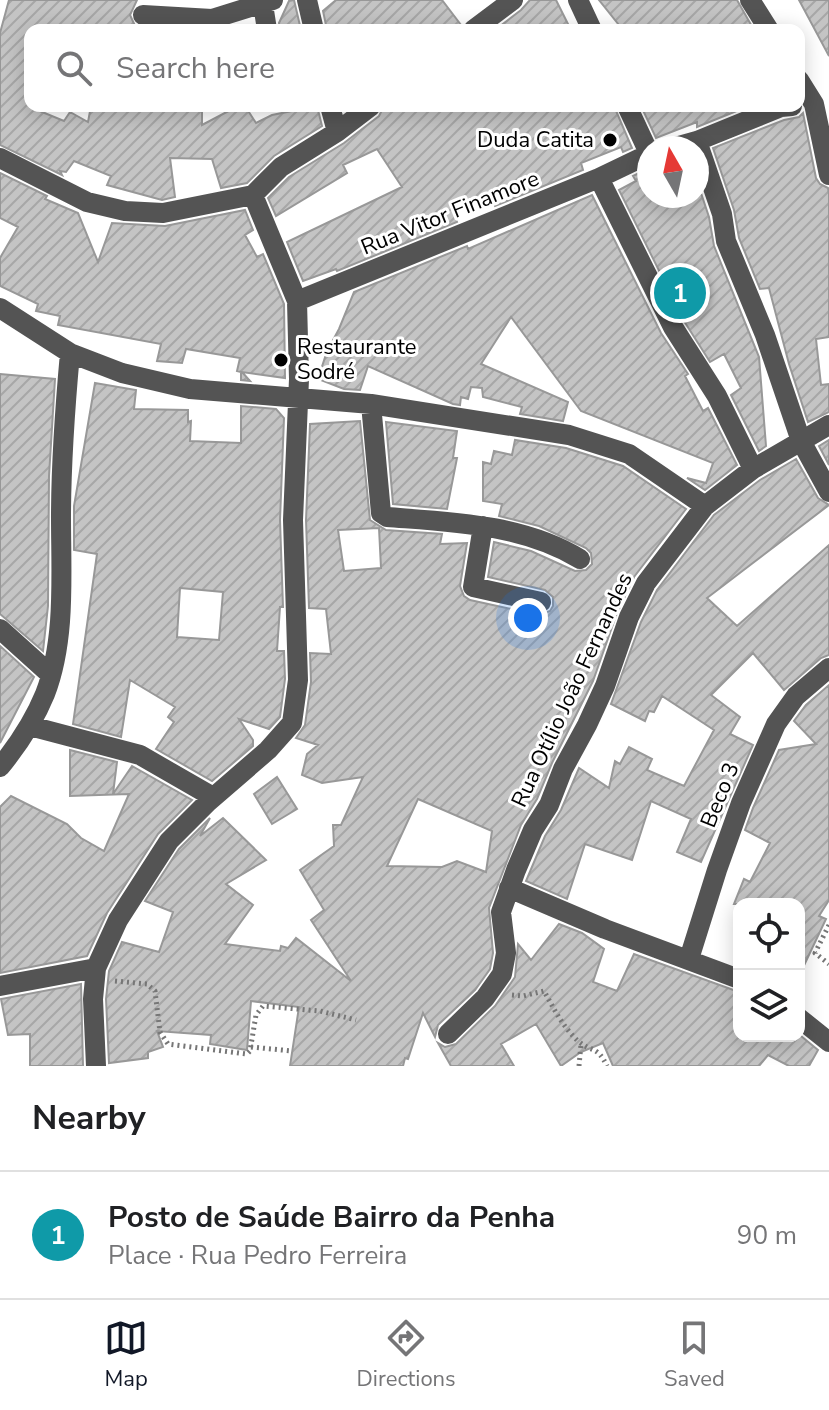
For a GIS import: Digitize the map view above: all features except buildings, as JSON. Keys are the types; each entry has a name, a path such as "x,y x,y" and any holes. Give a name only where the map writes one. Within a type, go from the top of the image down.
{"street":[{"path":"307,0 313,24"},
{"path":"481,24 513,0"},
{"path":"578,0 589,24"},
{"path":"750,0 765,24"},
{"path":"143,15 212,19 268,2 267,24"},
{"path":"814,104 829,175"},
{"path":"332,112 337,132"},
{"path":"0,158 87,202 125,211 163,213 253,195 281,167 363,112"},
{"path":"630,112 641,136"},
{"path":"709,136 769,112"},
{"name":"Rua Vitor Finamore","path":"304,298 637,160"},
{"path":"709,176 722,214 726,241 765,335 801,441 829,492"},
{"path":"599,178 673,327 717,396 753,469"},
{"path":"96,1066 95,974 118,920 169,841 213,797 268,750 292,723 298,680 293,520 304,298 253,195"},
{"path":"0,308 70,353 122,373 190,389 371,404 569,435 629,454 705,506"},
{"path":"0,767 30,726 51,675 62,577 62,451 70,353"},
{"path":"371,404 381,513 387,517 483,526 546,541 580,559"},
{"name":"Rua Otílio João Fernandes","path":"496,984 502,974 506,953 501,912 509,888 533,830 549,805 605,686 629,617 646,583 705,506 753,469 829,425"},
{"path":"483,526 473,587 541,602"},
{"path":"0,629 51,675"},
{"name":"Beco 3","path":"689,959 741,803 776,724 796,696 827,673"},
{"path":"30,726 140,755 213,797"},
{"path":"509,888 605,929 733,977"},
{"path":"0,986 95,974"},
{"path":"448,1034 496,984"},
{"path":"805,1023 829,1042"}],"path":[{"path":"829,925 815,953 829,964"},
{"path":"95,974 147,984 155,991 160,1032 168,1044 247,1054 256,1015 263,1006 320,1011 356,1020"},
{"path":"496,984 515,997 544,991 557,1016 581,1044 598,1050 607,1066"},
{"path":"579,1066 581,1044"},
{"path":"251,1047 292,1051"}],"place":[{"name":"Duda Catita","path":"610,140"},
{"name":"Posto de Saúde Bairro da Penha","path":"680,293"},
{"name":"Restaurante Sodré","path":"281,360"}]}
